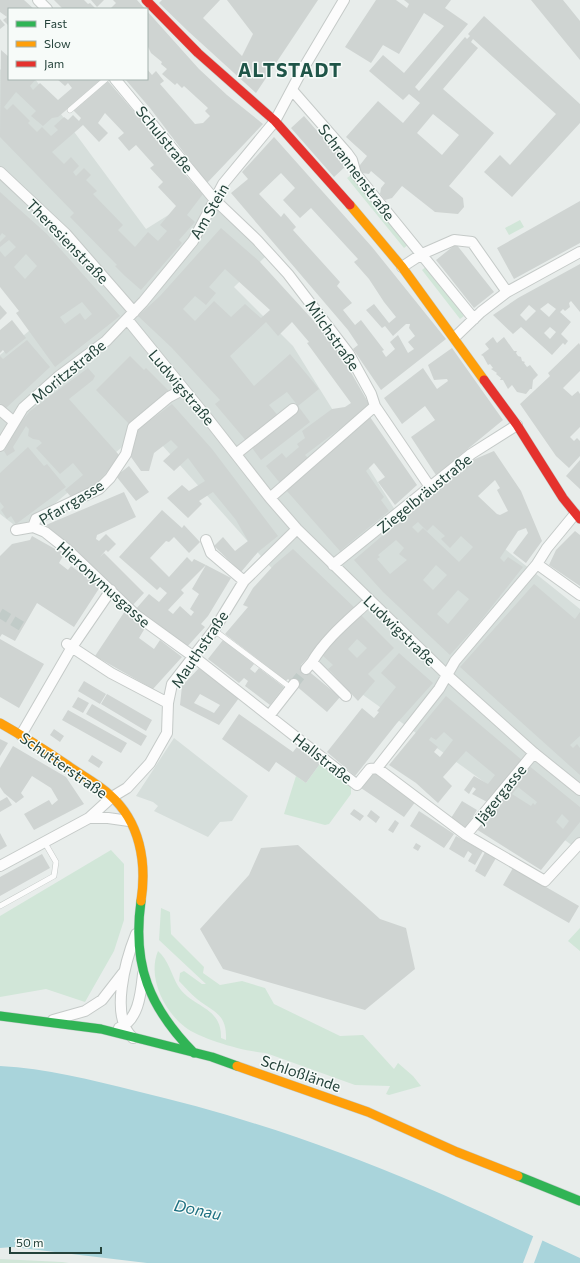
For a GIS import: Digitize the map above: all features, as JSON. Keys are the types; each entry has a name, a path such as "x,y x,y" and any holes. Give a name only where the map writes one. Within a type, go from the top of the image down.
{"street":[{"path":"38,0 46,8"},
{"name":"Schrannenstraße","path":"146,0 198,53 275,121 337,190 402,267 455,337 517,425 563,498 578,516"},
{"name":"Am Stein","path":"143,302 193,241 223,184 275,121 344,0"},
{"name":"Schulstraße","path":"116,80 214,199"},
{"name":"Schrannenstraße","path":"292,90 347,153 352,160 356,174 474,319"},
{"name":"Theresienstraße","path":"0,172 66,234 134,312"},
{"name":"Milchstraße","path":"214,199 257,240 298,286 349,354 371,394 372,409 428,488"},
{"path":"402,267 422,254 454,240 472,242 507,292"},
{"path":"455,337 507,292 580,252"},
{"name":"Moritzstraße","path":"0,446 13,421 22,408 41,391 95,351 143,302"},
{"name":"Ludwigstraße","path":"127,320 184,389 270,498 297,529 333,566 447,675 534,753 580,790"},
{"name":"Pfarrgasse","path":"33,527 36,519 99,489 110,478 126,454 133,427 169,397 184,389"},
{"path":"236,454 293,409"},
{"path":"270,498 372,409"},
{"path":"0,410 13,421"},
{"name":"Ziegelbräustraße","path":"333,566 471,454 517,425"},
{"name":"Hallstraße","path":"196,655 269,716 357,785 370,769 377,768 439,690 455,661 537,564 547,548 578,516"},
{"path":"16,530 33,527"},
{"name":"Hieronymusgasse","path":"33,527 45,532 69,551 136,615 196,655"},
{"name":"Mauthstraße","path":"0,866 89,818 134,781 156,756 167,733 168,703 172,684 214,630 244,581 297,529"},
{"path":"206,540 211,553 244,581"},
{"path":"537,564 580,595"},
{"path":"21,734 72,647 109,589"},
{"path":"346,696 309,666 318,652 332,636 369,601"},
{"path":"72,647 111,673 168,703"},
{"path":"269,716 292,686"},
{"name":"Schutterstraße","path":"0,723 21,734 96,784 112,798 129,820 142,852 144,878 138,928 123,973 122,1013 124,1026"},
{"name":"Jägergasse","path":"466,835 534,753"},
{"path":"377,768 466,835 545,881 580,843"},
{"path":"89,818 129,820"},
{"name":"Schutterstraße","path":"124,1026 131,1018 140,1000 143,972 138,928"},
{"name":"Schutterstraße","path":"143,972 158,1009 169,1026 194,1053"},
{"name":"Schutterstraße","path":"46,1022 85,1011 102,1000 123,973"},
{"name":"Schloßlände","path":"0,1016 101,1029 134,1039 212,1057 314,1092 580,1201"},
{"path":"101,1029 118,1028 124,1026 134,1039"}],"lane":[{"path":"70,110 105,80"},
{"path":"214,630 292,686"},
{"path":"0,906 54,876 56,862 45,843"}],"shaded area":[{"path":"8,63 8,80 36,80 146,229 207,191 266,256 234,287 293,346 395,510 425,485 580,609 580,851 316,661 332,636 146,427 22,531 0,514 0,355 47,316 0,263 0,70"},
{"path":"174,738 248,796 232,821 220,822 208,837 154,811 158,806 153,802 136,796"}],"green space":[{"path":"351,175 409,244 404,248 347,178"},
{"path":"520,220 524,227 509,235 505,228"},
{"path":"427,266 464,316 460,319 422,270"},
{"path":"322,761 351,785 351,794 329,824 325,825 284,814 296,776 306,783"},
{"path":"111,850 124,864 124,920 114,951 85,1002 46,989 0,997 0,916"},
{"path":"161,908 170,912 171,934 204,967 203,973 220,985 242,981 265,988 274,1004 340,1036 363,1035 394,1069 398,1063 413,1076 421,1086 389,1095 386,1094 390,1086 355,1085 266,1053 236,1047 192,1032 177,1020 164,1003 156,982 155,961 158,951 167,963 178,986 184,993 212,1013 217,1019 220,1027 221,1038 226,1040 226,1031 219,1015 197,999 179,981 180,973 184,971 202,984 206,984 159,940"},
{"path":"580,928 580,951 568,941"},
{"path":"0,1259 62,1262 69,1263 0,1263"}],"water":[{"name":"Donau","path":"0,1066 34,1069 68,1075 173,1100 317,1144 423,1186 580,1258 580,1263 147,1263 13,1247 0,1248"}],"pier":[{"path":"534,1234 543,1239 534,1263 523,1263"}],"building":[{"path":"0,0 24,0 33,8 8,8 8,25 3,20 7,17 0,12"},
{"path":"54,0 84,0 95,8 62,8"},
{"path":"91,0 104,0 97,7"},
{"path":"113,0 137,0 144,8 111,8 116,3"},
{"path":"162,0 220,0 203,18 242,56 253,34 227,0 318,0 256,93 159,3"},
{"path":"376,0 396,0 407,8 409,4 404,0 451,0 445,8 468,24 415,87 419,91 465,37 467,39 470,36 468,34 484,16 580,104 580,123 512,197 484,172 500,155 510,165 556,114 473,39 471,42 478,48 443,89 494,133 449,186 463,198 464,207 458,214 435,212 402,186 392,198 385,200 380,194 381,188 385,183 371,171 369,174 362,173 360,170 360,165 367,156 346,137 378,101 403,123 420,103 409,94 403,100 369,71 383,55 404,73 444,26 424,13 399,54 383,45 371,63 345,47","holes":["433,114 459,135 442,155 417,133"]},
{"path":"531,0 563,0 580,21 580,60"},
{"path":"148,12 199,69 227,95 263,124 207,183 150,108 126,80 148,80 148,70 152,75 156,71 164,81 160,84 195,124 203,123 210,116 205,111 208,108 184,86 182,88 177,83 175,85 162,74 167,69 161,64 162,62 151,53 148,47"},
{"path":"0,19 5,25 0,29"},
{"path":"1,50 8,56 8,80 35,80 30,86 33,90 40,83 58,100 72,88 68,83 65,86 58,80 102,80 58,117 52,118 43,126 31,116 36,111 16,92 4,107 7,110 13,104 30,121 28,123 37,132 42,127 51,136 58,130 54,126 64,117 68,120 73,115 79,121 81,118 73,110 107,80 167,150 166,154 203,194 187,215 195,222 179,240 182,243 141,290 115,266 117,265 70,217 74,213 0,137","holes":["105,113 124,133 118,138 129,151 136,145 154,165 150,168 163,182 158,187 176,206 160,225 167,231 158,241 148,232 135,247 118,230 123,225 93,194 97,191 86,180 91,175 84,168 76,176 73,172 79,166 71,157 64,164 52,152 83,125 99,142 108,133 98,123"]},
{"path":"304,116 347,165 334,177 291,128"},
{"path":"274,137 372,247 446,339 381,390 353,349 358,345 348,330 231,193 248,179 242,172","holes":["281,173 295,188 283,200 300,218 311,208 358,259 354,262 369,279 396,317 389,323 374,304 366,310 382,328 385,326 393,336 406,324 410,324 409,328 415,336 408,342 414,349 408,353 398,335 390,342 395,349 386,357 382,351 384,350 361,320 355,325 343,310 352,303 337,286 340,282 293,230 296,227 284,213 281,217 259,194"]},
{"path":"0,192 47,234 120,316 55,367 16,313 19,311 0,287 0,251 5,257 16,247 9,240 0,247 0,242 6,236 2,233 0,236","holes":["26,254 37,266 25,279 14,267","82,302 92,314 85,320 80,313 65,324 60,317"]},
{"path":"580,201 580,243 514,279 497,248"},
{"path":"221,228 260,262 323,331 341,355 369,404 354,418 305,455 309,459 280,483 266,466 282,453 286,458 299,447 297,444 305,438 302,431 332,409 345,407 351,403 307,343 309,342 292,322 278,336 266,322 230,356 254,386 290,354 319,389 298,406 287,392 269,405 280,418 248,443 215,404 220,400 171,347 138,316 160,296","holes":["225,269 270,310 261,318 245,304 231,317 214,301 195,321 183,309 195,296 206,305 216,293 209,287"]},
{"path":"456,244 494,292 474,308 436,260"},
{"path":"580,264 580,312 571,301 569,303 570,307 565,311 563,309 560,312 571,322 561,334 568,341 565,345 563,343 552,355 521,327 513,334 493,315 518,298","holes":["548,303 556,309 549,317 540,309","529,305 536,311 526,321 520,315","550,327 556,332 550,339 544,333"]},
{"path":"0,305 7,313 0,320"},
{"path":"12,320 26,338 6,354 3,350 0,353 0,330"},
{"path":"493,337 497,343 504,337 514,351 517,351 516,353 521,357 522,361 525,362 524,363 527,367 530,365 538,375 533,380 532,389 530,389 526,394 517,392 512,385 508,389 503,380 500,380 501,378 491,369 493,368 490,364 488,365 481,355 489,349 485,344"},
{"path":"27,340 50,367 5,409 0,403 0,356 3,359"},
{"path":"579,343 580,371 563,388 572,396 578,391 580,394 580,427 570,437 574,441 577,438 580,441 580,456 569,468 556,456 520,404 550,376 548,373"},
{"path":"452,348 503,420 436,475 411,437 435,420 425,406 402,424 384,398 423,368 437,389 448,381 447,379 434,380 428,365"},
{"path":"130,356 144,370 146,368 170,392 131,426 96,390"},
{"path":"88,368 95,376 93,380 69,399 119,455 113,466 95,485 71,497 65,490 83,475 73,463 60,474 36,448 42,443 39,440 28,436 29,429 26,426 13,447 15,451 7,456 4,451 21,422 30,411"},
{"path":"172,404 212,449 278,536 258,552 241,572 214,546 223,537 235,551 248,541 236,520 213,492 199,501 202,504 188,518 167,498 182,485 189,491 205,481 188,458 174,471 163,461 178,447 171,440 154,453 149,471 141,471 131,457 137,430"},
{"path":"298,406 310,422 261,460 250,445"},
{"path":"370,417 417,485 395,505 378,482 385,477 374,463 366,471 384,497 381,500 389,511 340,551 286,490"},
{"path":"28,447 44,466 47,464 66,487 16,524 11,516 7,519 1,510 4,507 0,502 0,473"},
{"path":"494,451 521,491 542,541 526,563 513,553 528,533 526,528 518,531 500,558 504,562 508,557 523,567 478,624 450,655 383,592 354,560 460,469 475,459","holes":["495,480 500,488 497,490 508,511 500,515 497,514 478,496","418,522 427,531 433,525 445,536 441,539 450,548 461,536 473,547 459,562 423,528 418,533 412,527","396,540 404,548 399,554 407,560 390,574 377,559 380,557 378,555","436,565 447,575 433,590 423,580","458,590 469,599 448,624 437,614"]},
{"path":"580,460 580,489 566,476"},
{"path":"129,466 149,492 136,501 116,476"},
{"path":"124,492 136,517 97,535 96,539 99,541 106,534 116,544 108,552 106,550 100,557 104,553 144,593 131,607 46,525"},
{"path":"162,510 182,528 184,525 200,542 189,553 174,537 169,542 166,541 150,558 169,577 187,557 192,562 194,559 206,565 231,578 208,616 201,624 205,627 186,648 135,610 149,594 159,602 167,593 160,587 157,590 119,557","holes":["206,565 192,589 199,594 190,609 194,612 191,616 180,606 173,614 168,610 184,593 181,590"]},
{"path":"575,531 580,535 580,586 549,565 556,550"},
{"path":"32,536 64,554 59,563 68,570 71,566 100,587 74,627 37,603 15,641 2,634 0,637 0,556 12,544 30,540"},
{"path":"293,549 356,609 329,634 301,665 340,697 327,712 288,679 286,681 225,634 248,607 243,605 253,588 274,565"},
{"path":"534,584 575,619 580,612 580,736 570,745 573,748 577,744 580,748 580,775 460,667"},
{"path":"125,611 145,628 139,638 154,649 160,640 182,657 153,689 95,656"},
{"path":"361,615 394,648 368,674 375,681 358,701 328,669 333,665 321,654","holes":["357,639 367,648 357,658 348,649"]},
{"path":"0,639 44,664 19,708 0,697"},
{"path":"223,640 254,664 250,669 255,673 259,668 284,687 270,705 245,686 248,681 244,678 239,683 208,659"},
{"path":"399,653 433,683 397,723 355,776 327,752 362,708 374,718 379,712 377,711 396,687 381,673"},
{"path":"199,668 239,698 219,725 180,705 182,686","holes":["200,694 220,705 214,713 194,703"]},
{"path":"84,681 106,694 100,704 78,691"},
{"path":"107,694 152,720 146,731 101,704"},
{"path":"446,696 523,761 489,803 472,794 476,789 473,787 469,794 464,790 474,776 488,784 495,775 466,751 443,777 452,786 438,803 416,783 389,765","holes":["444,732 453,740 440,757 434,752 438,747 429,740 431,737 436,740"]},
{"path":"78,697 89,703 83,713 72,707"},
{"path":"92,704 147,736 141,746 86,714"},
{"path":"68,710 127,743 121,753 62,720"},
{"path":"239,714 293,752 300,743 322,761 306,783 276,762 269,772 222,739"},
{"path":"54,729 64,736 60,742 50,735"},
{"path":"0,739 8,743 0,756"},
{"path":"13,746 66,777 84,804 34,830 24,814 49,800 52,805 58,800 51,788 32,776 21,793 24,797 16,803 4,793 0,787 0,768"},
{"path":"92,755 103,762 99,768 88,761"},
{"path":"528,765 580,807 580,822 541,870 476,829","holes":["518,787 537,802 535,805 533,803 531,806 512,794","562,814 569,821 563,829 556,822"]},
{"path":"373,771 416,801 404,817 361,788"},
{"path":"7,797 12,805 0,812 0,801"},
{"path":"462,801 477,810 466,828 451,818"},
{"path":"354,809 364,816 360,821 350,814"},
{"path":"371,810 380,817 376,823 367,816"},
{"path":"419,811 454,834 444,848 410,826"},
{"path":"395,820 399,823 393,833 388,830"},
{"path":"0,833 7,846 0,850"},
{"path":"456,836 483,851 475,865 468,861 472,854 468,851 464,858 449,849"},
{"path":"416,843 421,846 418,851 413,848"},
{"path":"298,845 380,919 406,928 415,969 365,1010 223,969 200,929 249,875 261,848"},
{"path":"485,852 496,858 485,877 475,871"},
{"path":"42,854 50,868 0,896 0,877"},
{"path":"513,868 579,906 569,923 503,885"}],"tunnel":[{"path":"0,613 23,627"},
{"path":"294,684 306,669"}],"traffic: fast":[{"path":"141,901 139,945 147,984 165,1019 194,1053"},
{"path":"0,1016 101,1029 212,1057 237,1066"},
{"path":"518,1176 580,1201"}],"traffic: slow":[{"path":"350,205 402,267 484,380"},
{"path":"0,723 34,743 94,783 110,795 120,806 135,830 142,857 143,886 141,901"},
{"path":"237,1066 368,1112 457,1152 518,1176"}],"traffic: jam":[{"path":"146,0 198,53 275,121 350,205"},
{"path":"484,380 517,425 563,498 580,519"}],"district":[{"name":"ALTSTADT","path":"290,69"}]}
